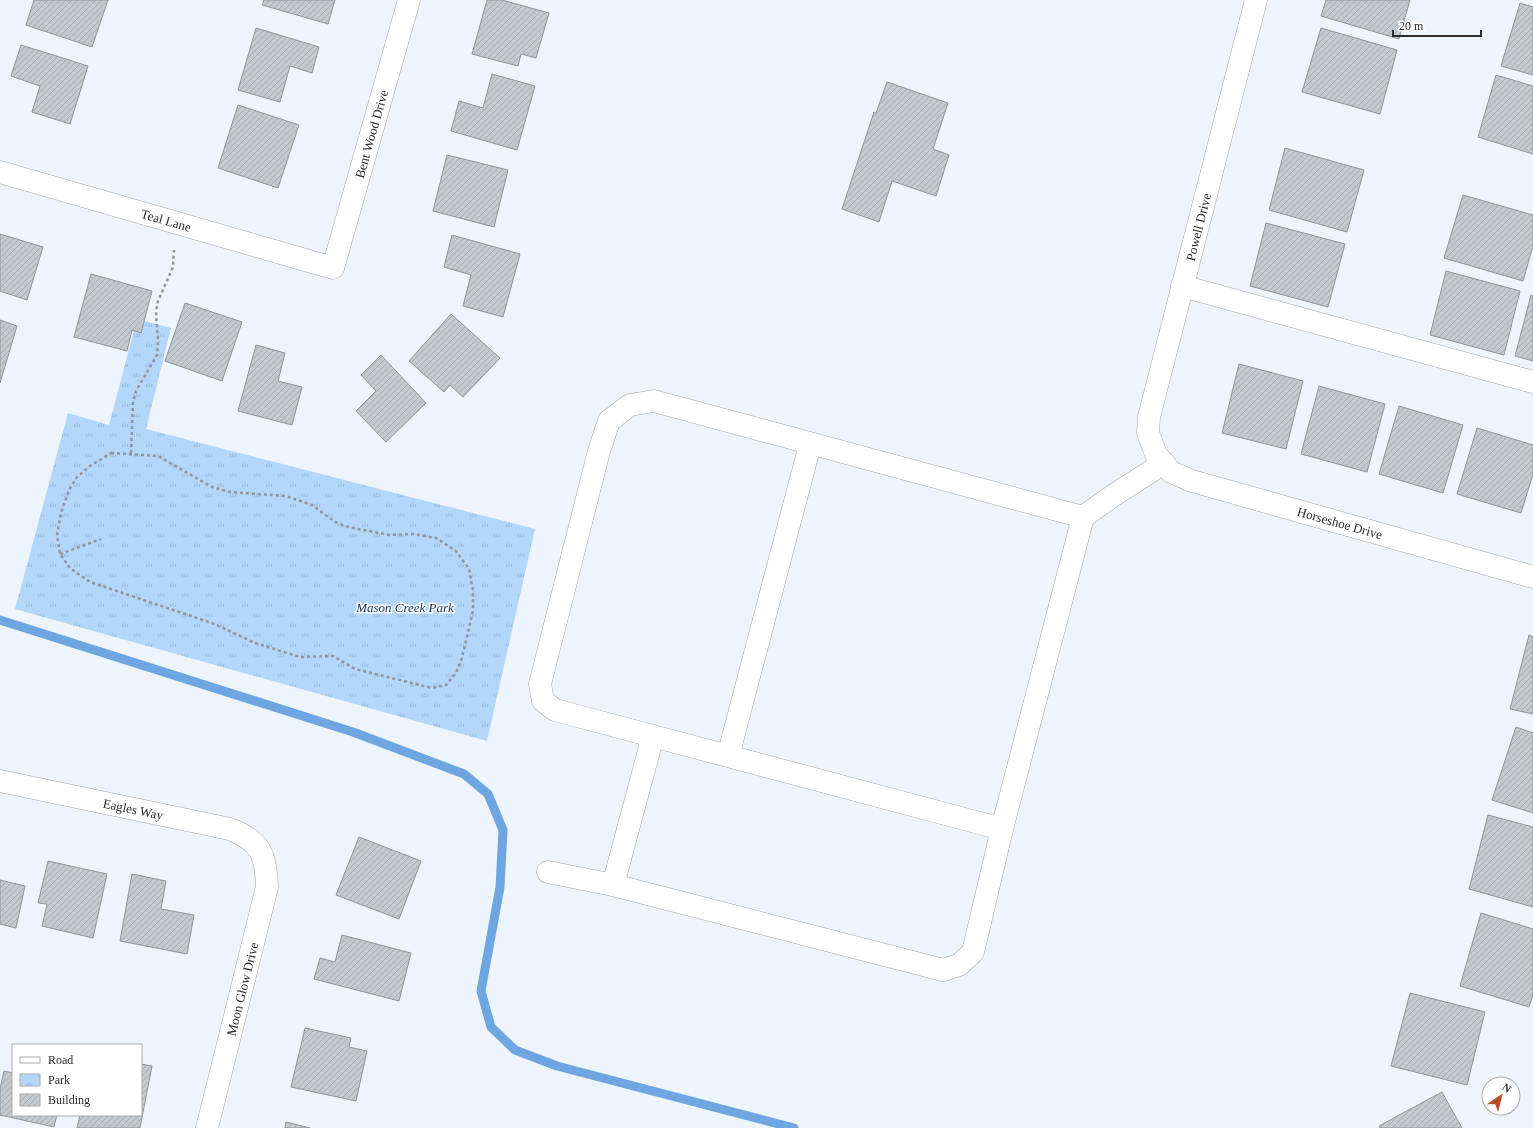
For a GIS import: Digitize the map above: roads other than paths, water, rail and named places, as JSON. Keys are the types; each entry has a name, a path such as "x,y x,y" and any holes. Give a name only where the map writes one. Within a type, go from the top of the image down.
{"street":[{"name":"Bent Wood Drive","path":"333,268 409,0"},
{"name":"Powell Drive","path":"1160,458 1148,433 1149,417 1256,0"},
{"name":"Teal Lane","path":"0,172 333,268"},
{"path":"1182,286 1533,382"},
{"path":"1002,829 555,710 543,701 540,684 599,451 609,421 630,406 654,401 810,445 1083,518"},
{"path":"728,756 810,445"},
{"path":"548,872 613,885 943,970 959,965 974,952 1002,829 1083,518 1160,458"},
{"name":"Horseshoe Drive","path":"1160,458 1171,472 1192,481 1533,577"},
{"path":"613,885 653,736"},
{"name":"Eagles Way","path":"0,781 230,829 252,841 260,850"},
{"name":"Moon Glow Drive","path":"207,1128 267,887 267,868 260,850"}],"waterway":[{"path":"0,620 353,732 464,774 488,794 503,830 500,887 481,991 491,1027 515,1050 557,1066 794,1128"}],"park label":[{"name":"Mason Creek Park","path":"405,607"}]}
